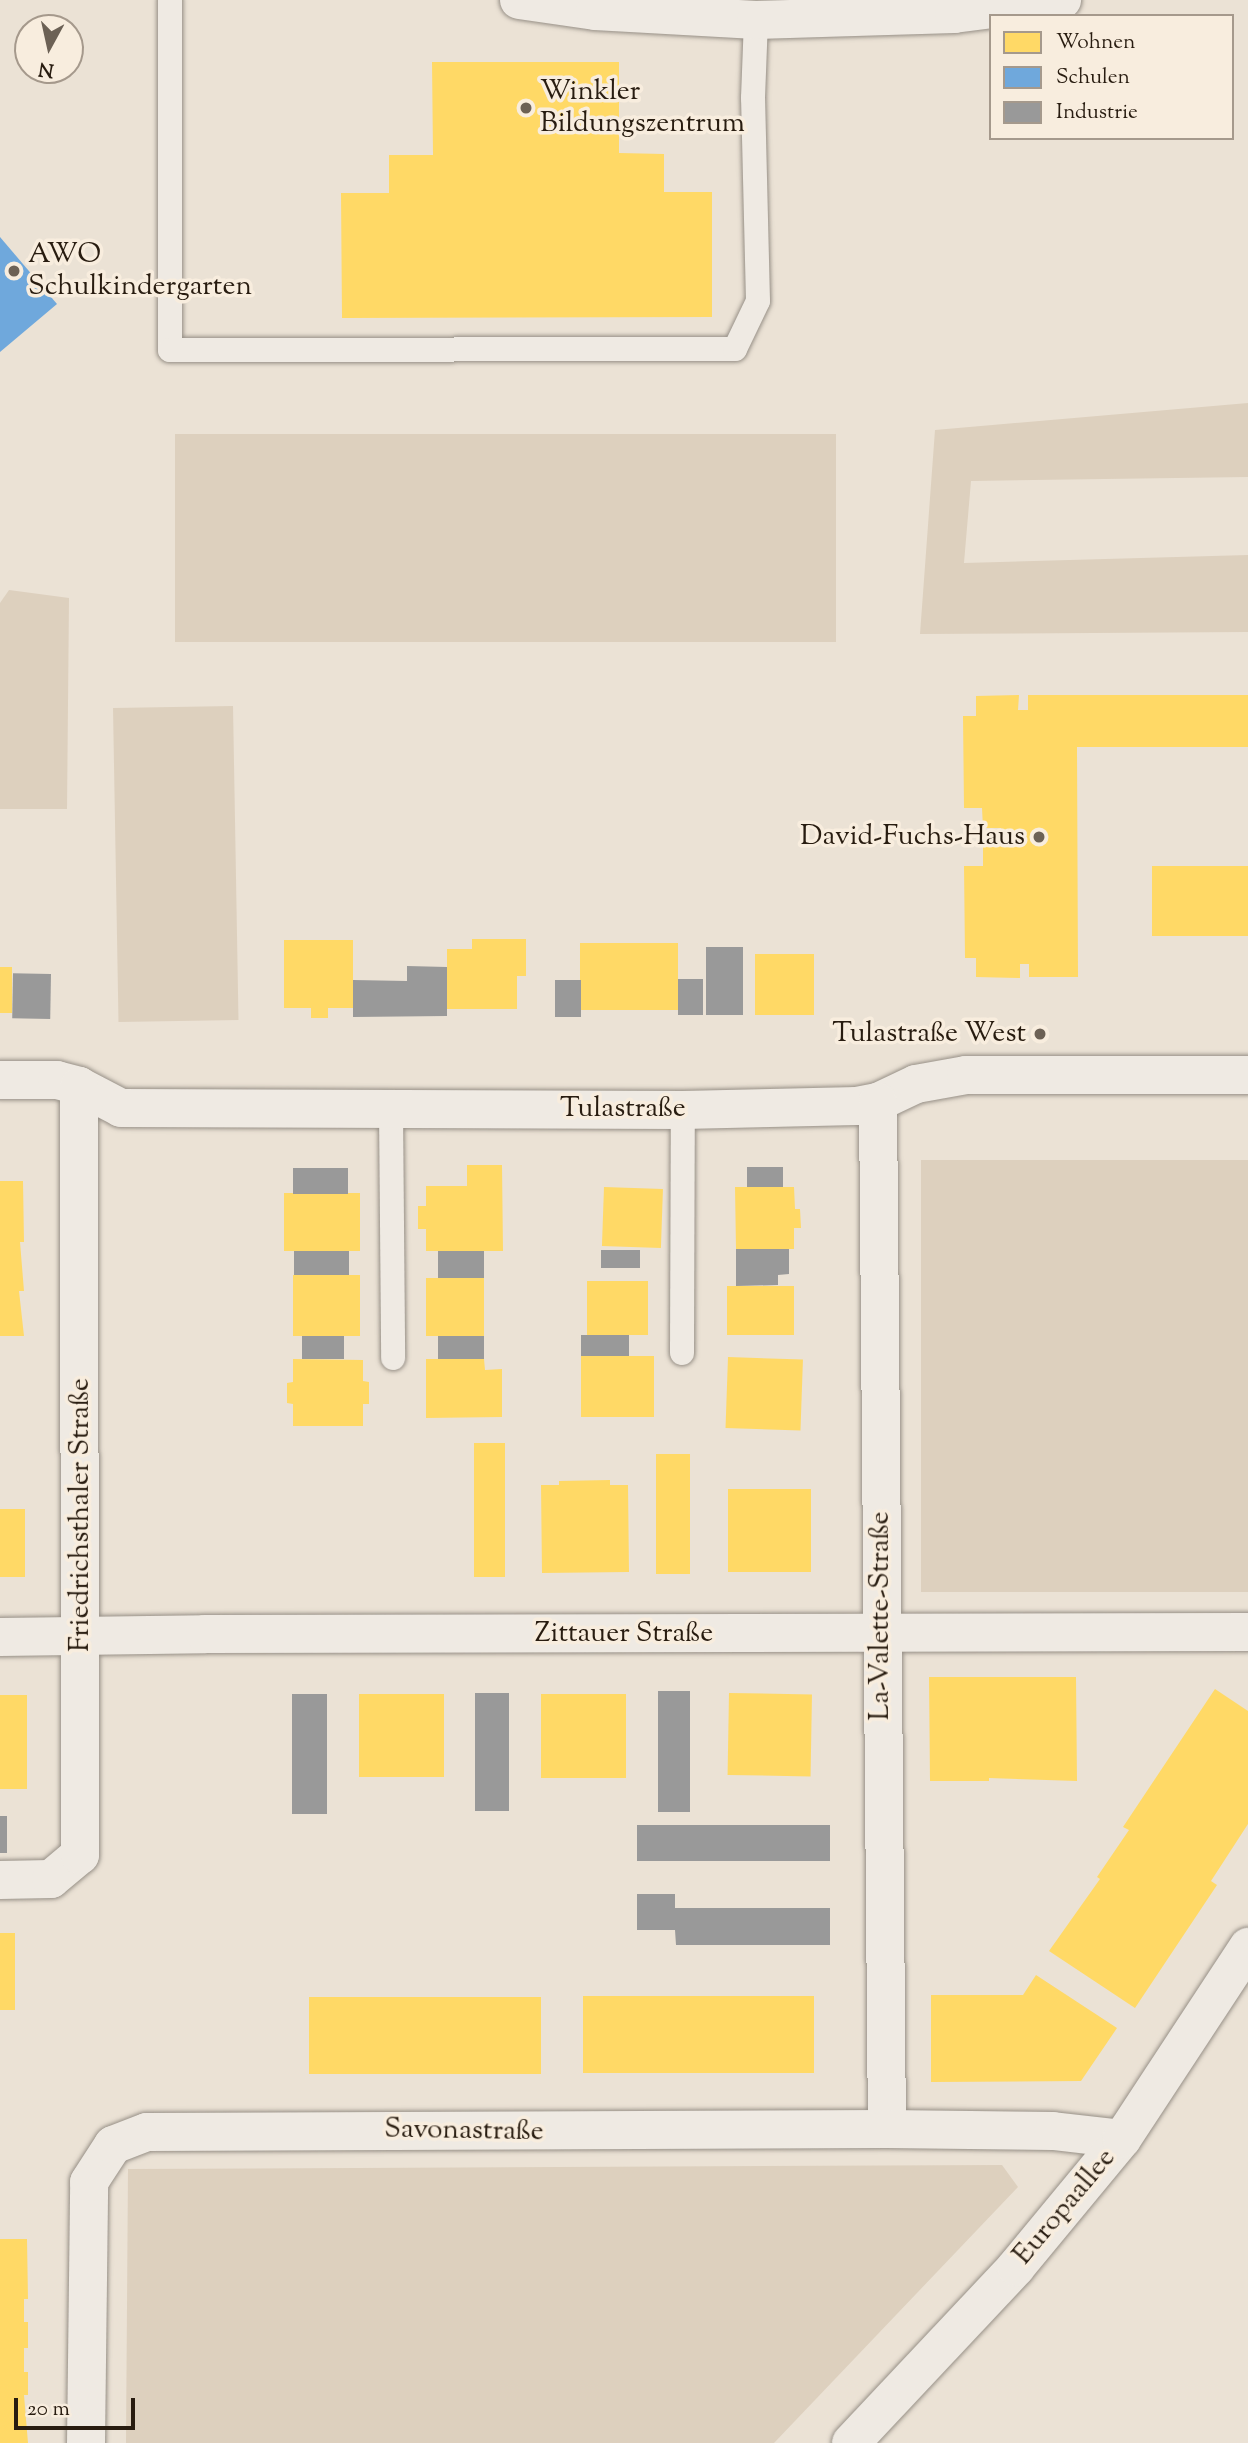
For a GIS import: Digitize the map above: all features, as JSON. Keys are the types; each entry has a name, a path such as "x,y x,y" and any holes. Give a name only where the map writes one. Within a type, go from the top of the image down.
{"street":[{"path":"519,0 595,11 756,20 1009,11 1062,0"},
{"name":"Tulastraße","path":"0,1080 57,1080 79,1086 121,1108 683,1110 857,1106 878,1102 916,1084 966,1075 1248,1075"},
{"name":"Friedrichsthaler Straße","path":"0,1880 51,1879 80,1855 79,1086"},
{"name":"La-Valette-Straße","path":"878,1102 880,1633 887,2129"},
{"name":"Zittauer Straße","path":"0,1637 205,1633 1248,1632"},
{"name":"Europaallee","path":"851,2443 1016,2267 1122,2139 1248,1947"},
{"name":"Savonastraße","path":"86,2443 89,2182 113,2145 147,2132 887,2129 1053,2132 1122,2139"}],"lane":[{"path":"170,0 170,350 735,349 758,301 752,99 756,20"},
{"path":"391,1109 393,1358"},
{"path":"682,1353 683,1110"}],"shaded area":[{"path":"1248,403 1248,477 971,481 964,563 1248,555 1248,632 920,634 935,430"},
{"path":"175,434 836,434 836,642 175,642"},
{"path":"9,590 69,598 67,809 0,809 0,603"},
{"path":"233,706 238,1020 118,1022 113,708"},
{"path":"921,1160 1248,1160 1248,1592 921,1592"},
{"path":"1002,2165 1018,2187 774,2443 126,2443 128,2169"}],"building: Wohnen":[{"path":"432,62 619,62 619,153 664,154 664,192 712,192 712,317 342,318 341,193 389,193 389,155 433,155"},
{"name":"David-Fuchs-Haus","path":"1019,695 1018,710 1028,710 1028,695 1248,695 1248,747 1077,747 1078,977 1029,977 1029,964 1020,964 1020,978 976,977 976,958 965,958 964,866 983,866 983,846 1002,846 1001,828 983,828 982,808 964,808 963,716 976,716 976,696"},
{"path":"1152,866 1248,866 1248,936 1152,936"},
{"path":"472,939 526,939 526,976 517,976 517,1009 447,1009 447,949 472,949"},
{"path":"284,940 353,940 353,1008 328,1008 328,1018 311,1018 311,1008 284,1008"},
{"path":"580,943 678,943 678,1010 580,1010"},
{"path":"755,954 814,954 814,1015 755,1015"},
{"path":"0,967 12,967 12,1013 0,1013"},
{"path":"467,1165 502,1165 503,1251 426,1251 426,1229 418,1229 418,1206 426,1206 426,1186 467,1186"},
{"path":"0,1181 23,1181 24,1242 20,1242 24,1291 19,1291 24,1336 0,1336"},
{"path":"604,1187 663,1189 661,1248 602,1246"},
{"path":"735,1187 794,1187 795,1209 800,1209 801,1228 794,1228 794,1249 736,1249"},
{"path":"284,1193 360,1193 360,1251 284,1251"},
{"path":"293,1275 360,1275 360,1336 293,1336"},
{"path":"426,1278 484,1278 484,1336 426,1336"},
{"path":"587,1281 648,1281 648,1335 587,1335"},
{"path":"727,1286 794,1286 794,1335 727,1335"},
{"path":"581,1356 654,1356 654,1417 581,1417"},
{"path":"728,1357 803,1360 800,1431 726,1428"},
{"path":"293,1359 363,1360 363,1381 369,1382 369,1404 363,1404 363,1426 293,1426 293,1404 287,1403 287,1383 293,1382"},
{"path":"426,1359 484,1359 485,1370 502,1369 502,1417 426,1418"},
{"path":"474,1443 505,1443 505,1577 474,1577"},
{"path":"656,1454 690,1454 690,1574 656,1574"},
{"path":"610,1480 610,1485 628,1485 629,1572 542,1573 541,1485 559,1485 559,1481"},
{"path":"728,1489 811,1489 811,1572 728,1572"},
{"path":"0,1509 25,1509 25,1577 0,1577"},
{"path":"929,1677 1076,1677 1077,1781 989,1778 989,1781 930,1781"},
{"path":"1215,1689 1248,1711 1248,1824 1211,1881 1217,1885 1135,2008 1049,1951 1100,1879 1097,1877 1129,1830 1123,1827"},
{"path":"729,1693 812,1694 811,1776 728,1775"},
{"path":"359,1694 444,1694 444,1777 359,1777"},
{"path":"541,1694 626,1694 626,1778 541,1778"},
{"path":"0,1695 27,1695 27,1789 0,1789"},
{"path":"0,1933 15,1933 15,2010 0,2010"},
{"path":"1036,1975 1117,2028 1081,2081 931,2082 931,1995 1023,1995"},
{"path":"583,1996 814,1996 814,2073 583,2073"},
{"path":"309,1997 541,1997 541,2074 309,2074"},
{"path":"0,2239 27,2239 28,2299 24,2299 24,2322 28,2322 28,2348 24,2348 24,2372 28,2372 28,2395 24,2395 28,2443 0,2443"}],"building: Schulen":[{"name":"AWO Schulkindergarten","path":"0,237 57,304 0,352"}],"building: Industrie":[{"path":"706,947 743,947 743,1015 706,1015"},
{"path":"407,966 447,967 447,1016 353,1017 353,980 407,981"},
{"path":"13,973 51,974 50,1019 12,1018"},
{"path":"678,979 703,979 703,1015 678,1015"},
{"path":"555,980 581,980 581,1017 555,1017"},
{"path":"747,1167 783,1167 783,1187 747,1187"},
{"path":"293,1168 348,1168 348,1194 293,1194"},
{"path":"736,1249 789,1249 789,1274 778,1275 778,1285 736,1286"},
{"path":"601,1250 640,1250 640,1268 601,1268"},
{"path":"294,1251 349,1251 349,1275 294,1275"},
{"path":"438,1251 484,1251 484,1278 438,1278"},
{"path":"581,1335 629,1335 629,1356 581,1356"},
{"path":"302,1336 344,1336 344,1359 302,1359"},
{"path":"438,1336 484,1336 484,1359 438,1359"},
{"path":"658,1691 690,1691 690,1812 658,1812"},
{"path":"475,1693 509,1693 509,1811 475,1811"},
{"path":"292,1694 327,1694 327,1814 292,1814"},
{"path":"0,1816 7,1816 7,1853 0,1853"},
{"path":"637,1825 830,1825 830,1861 637,1861"},
{"path":"637,1894 675,1894 675,1908 830,1908 830,1945 676,1945 675,1930 637,1930"}],"place":[{"name":"Winkler Bildungszentrum","path":"526,108"},
{"name":"AWO Schulkindergarten","path":"14,271"},
{"name":"David-Fuchs-Haus","path":"1039,837"},
{"name":"Tulastraße West","path":"1040,1034"}]}
